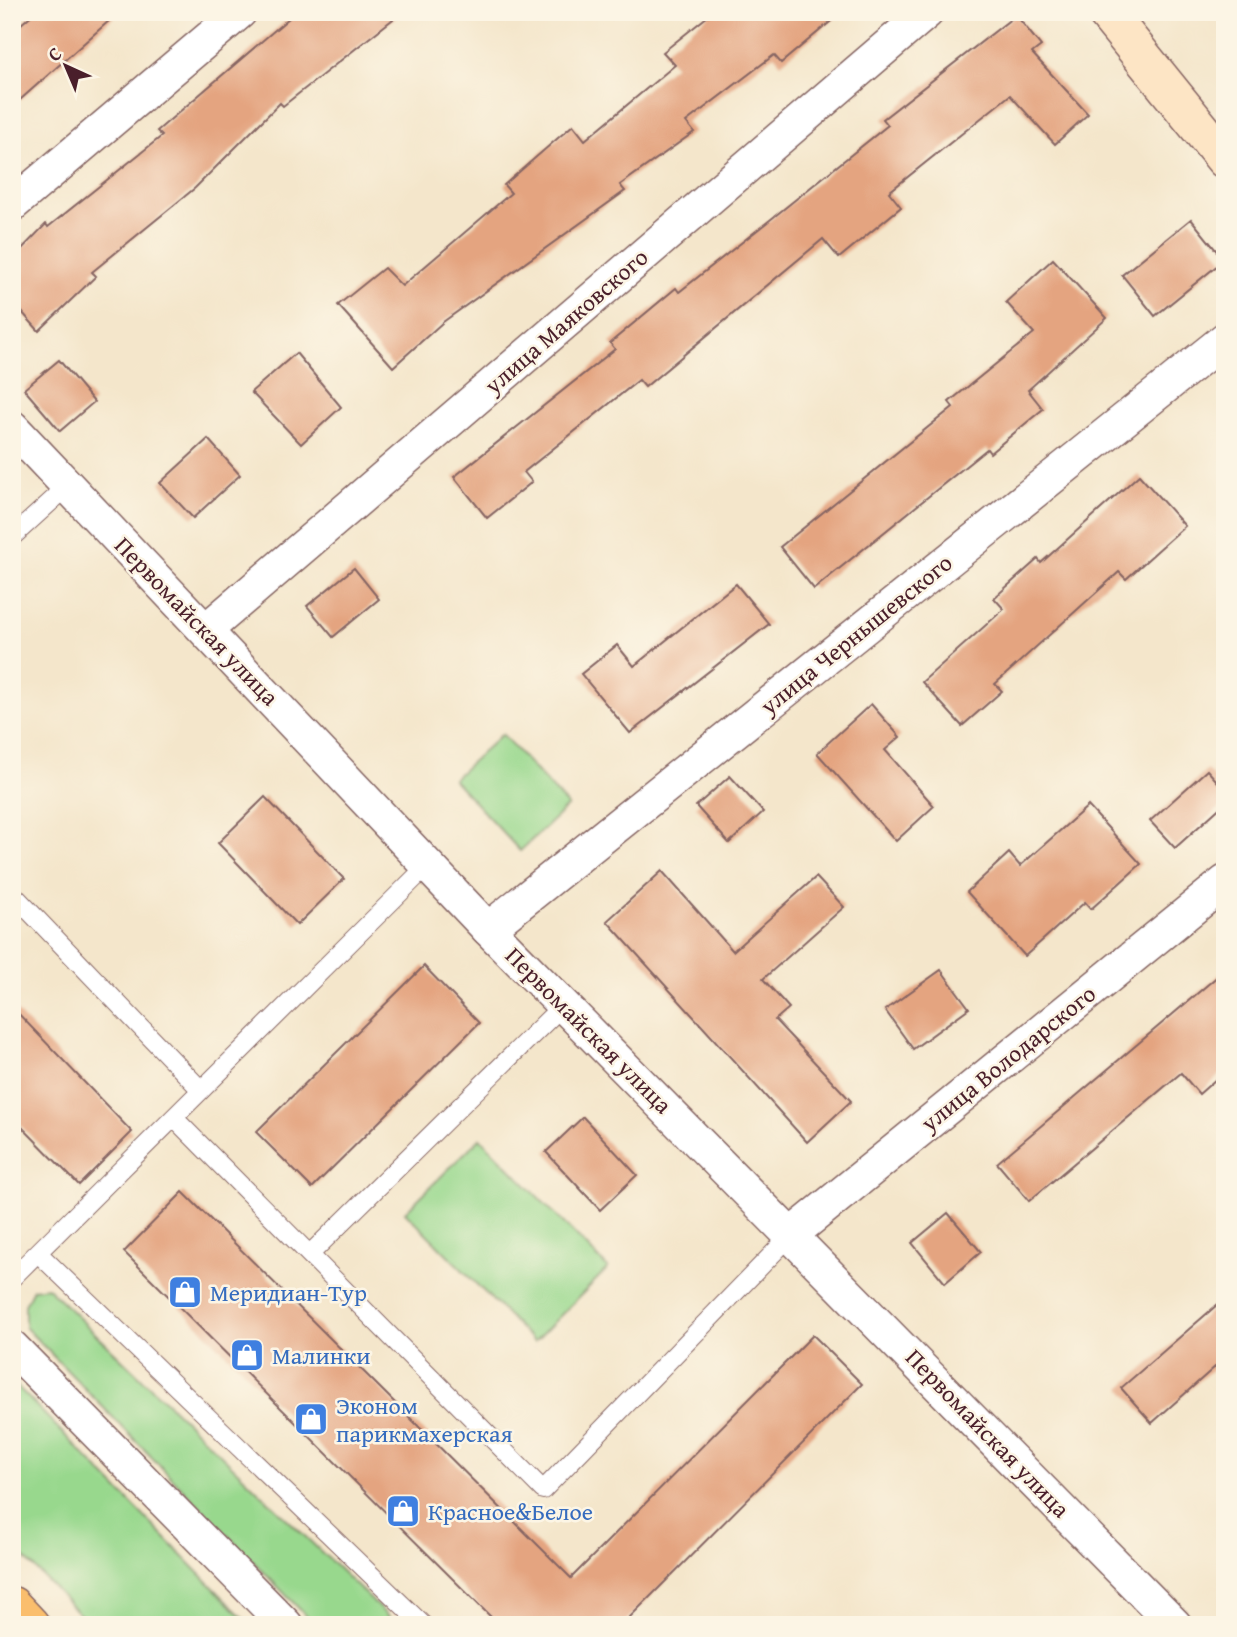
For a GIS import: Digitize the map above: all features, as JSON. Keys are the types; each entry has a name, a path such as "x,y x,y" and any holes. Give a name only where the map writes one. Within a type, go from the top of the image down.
{"main road":[{"path":"1106,12 1225,159"},
{"path":"12,1606 30,1625"}],"street":[{"path":"12,205 240,12"},
{"name":"улица Маяковского","path":"206,630 927,12"},
{"name":"улица Чернышевского","path":"488,929 1225,339"},
{"name":"Первомайская улица","path":"12,427 488,929 1175,1625"},
{"name":"улица Володарского","path":"792,1234 1225,883"},
{"path":"12,1347 286,1625"}],"lane":[{"path":"12,537 68,486"},
{"path":"12,1278 428,865"},
{"path":"12,893 201,1090"},
{"path":"310,1254 564,1004"},
{"path":"174,1118 543,1490 792,1234"},
{"path":"38,1252 423,1625"}],"green space":[{"path":"502,734 568,806 520,851 453,779"},
{"path":"480,1138 608,1268 534,1342 405,1212"},
{"path":"47,1287 397,1625 315,1625 25,1327 25,1305 33,1289"},
{"path":"12,1381 250,1625 90,1625 12,1545"}],"building":[{"path":"35,12 119,12 12,107 12,32"},
{"path":"296,12 402,12 283,106 280,103 195,188 92,272 96,276 39,331 12,301 12,259 46,224 48,227 162,136 157,131"},
{"path":"713,12 842,12 781,63 774,55 686,122 694,132 620,185 625,191 443,322 393,367 338,305 384,268 402,286 511,193 504,185 573,125 585,140 675,65 663,52"},
{"path":"1016,15 1041,46 1032,53 1088,114 1055,144 1010,95 889,192 901,207 839,258 823,239 645,387 639,380 524,472 532,482 487,518 454,477 615,349 610,343 676,288 679,292 770,220 888,125 883,119"},
{"path":"1191,219 1224,260 1155,316 1122,275"},
{"path":"1053,259 1107,318 1028,390 1043,409 990,453 987,449 814,589 780,547 953,407 949,402 1034,333 1006,302"},
{"path":"296,353 341,407 301,444 251,392"},
{"path":"59,360 94,402 60,431 24,389"},
{"path":"208,439 240,475 193,518 160,483"},
{"path":"1139,475 1185,526 1126,579 1119,572 995,684 1002,691 962,726 922,682 1004,609 994,598 1038,559 1041,563"},
{"path":"354,568 379,599 333,637 307,606"},
{"path":"736,584 769,624 630,733 581,674 617,645 634,666"},
{"path":"871,704 900,737 885,750 934,806 896,841 817,753"},
{"path":"1207,770 1225,790 1225,803 1175,848 1150,821"},
{"path":"730,776 763,812 729,843 696,806"},
{"path":"265,797 344,879 297,925 218,843"},
{"path":"1088,806 1141,864 1091,909 1085,902 1025,956 967,892 1009,853 1020,866"},
{"path":"662,871 733,951 816,877 844,907 763,979 789,1008 775,1020 851,1101 807,1142 607,921"},
{"path":"424,966 479,1023 312,1188 256,1132"},
{"path":"941,970 969,1008 913,1049 885,1010"},
{"path":"1225,970 1225,1071 1199,1094 1181,1073 1029,1201 997,1163"},
{"path":"12,1007 132,1132 79,1185 12,1117"},
{"path":"583,1117 637,1175 600,1210 546,1152"},
{"path":"183,1192 571,1578 813,1335 862,1384 622,1625 499,1625 124,1252"},
{"path":"948,1213 981,1252 945,1283 912,1243"},
{"path":"1225,1298 1225,1358 1152,1423 1121,1388"}],"place":[{"name":"Меридиан-Тур","path":"185,1292"},
{"name":"Малинки","path":"247,1355"},
{"name":"Эконом парикмахерская","path":"311,1419"},
{"name":"Красное&Белое","path":"403,1511"}]}
